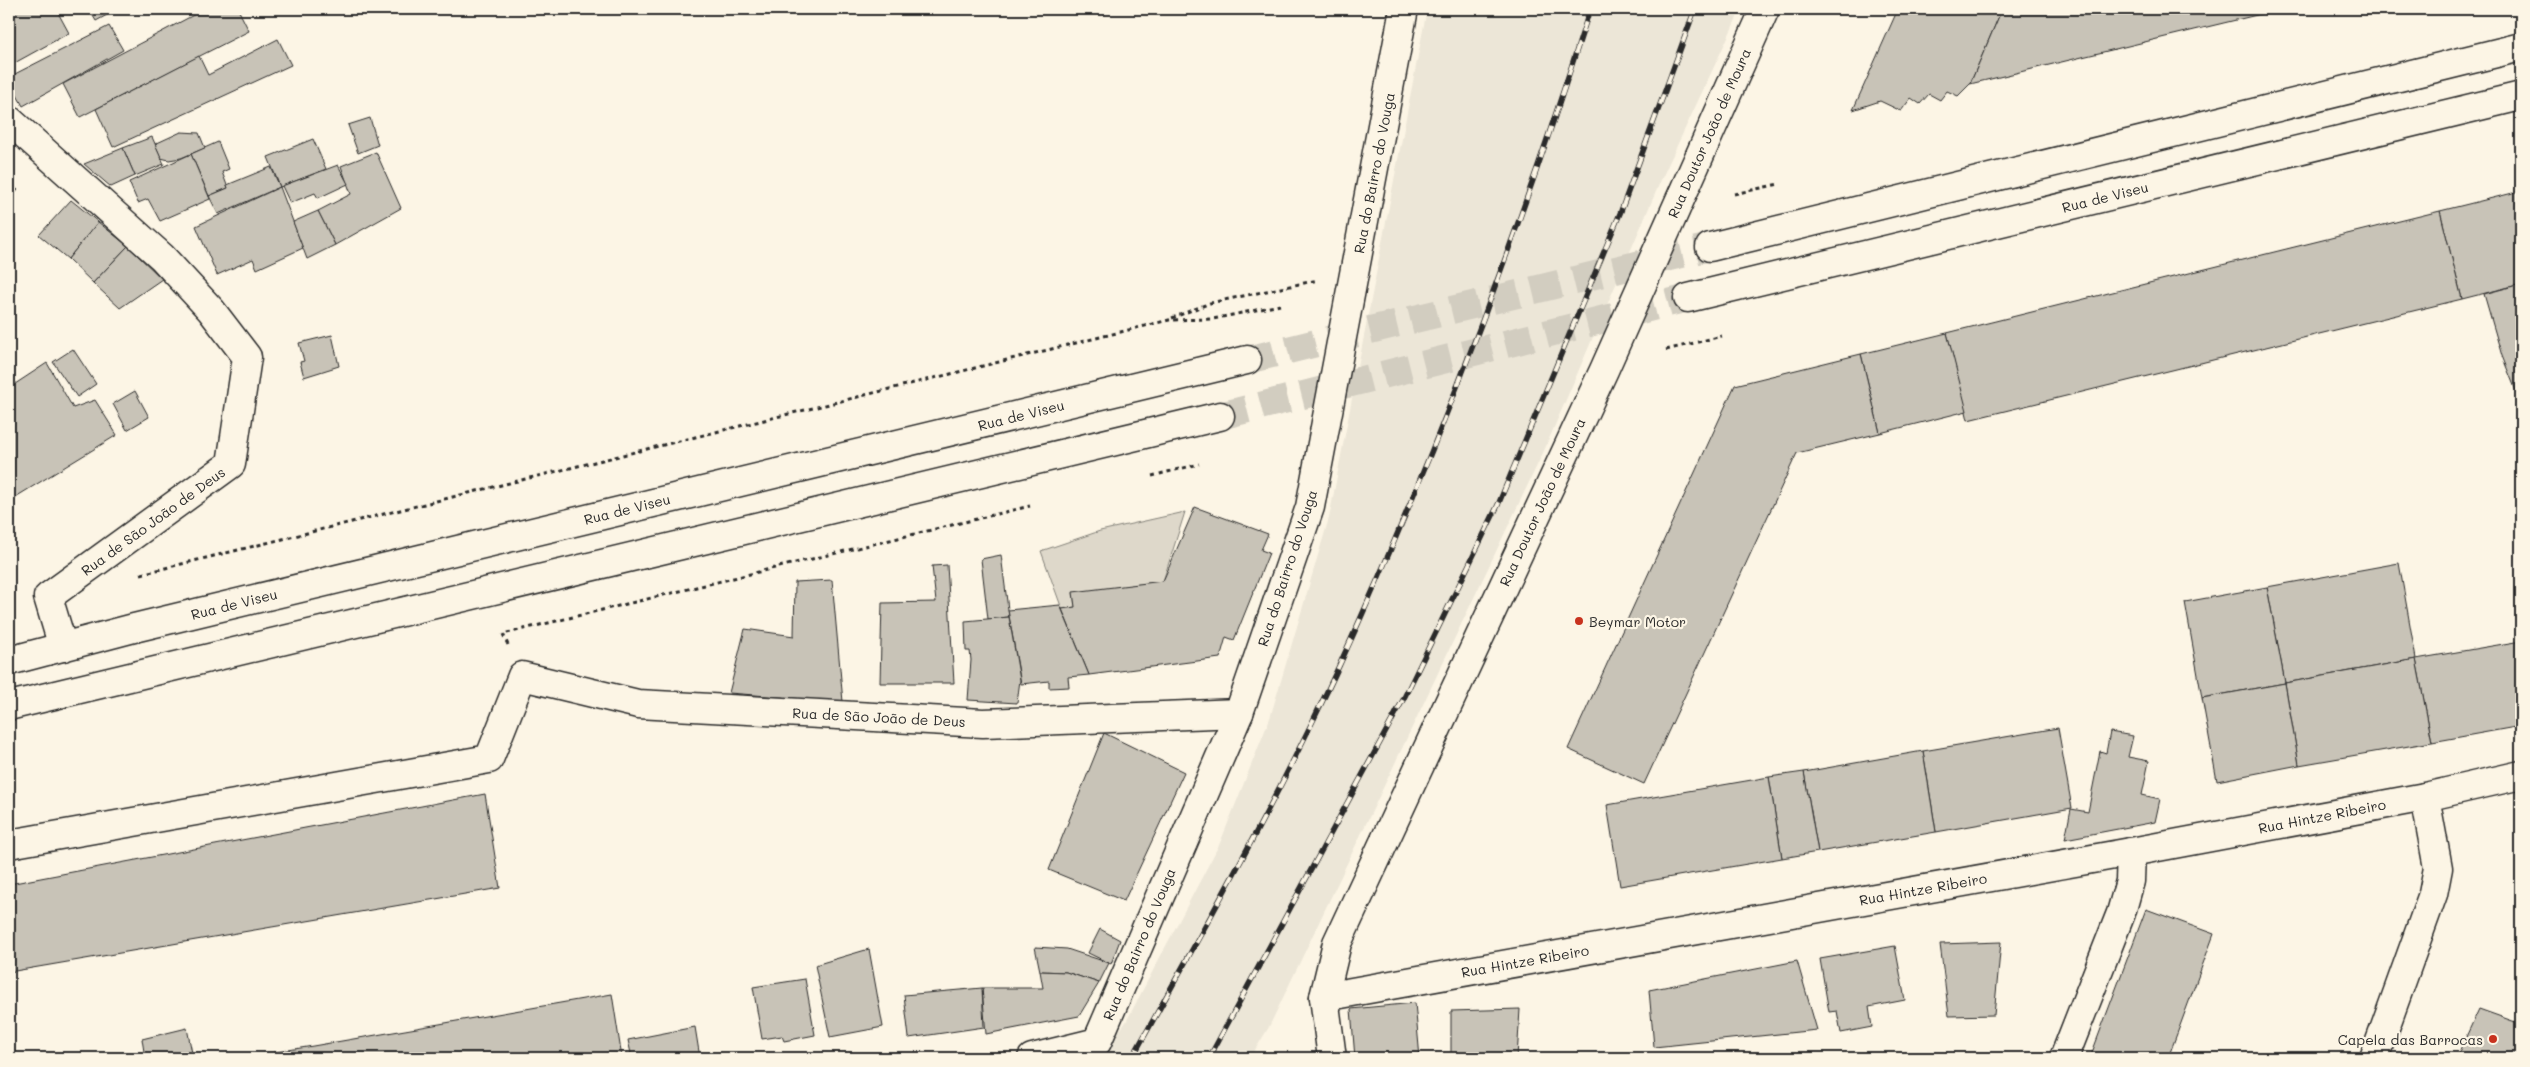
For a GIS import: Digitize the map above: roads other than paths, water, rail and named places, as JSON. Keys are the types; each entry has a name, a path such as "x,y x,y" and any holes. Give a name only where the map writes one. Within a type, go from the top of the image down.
{"street":[{"name":"Rua do Bairro do Vouga","path":"1032,1058 1097,1042 1239,713 1310,507 1404,9"},
{"name":"Rua Doutor João de Moura","path":"1324,997 1337,943 1604,370 1765,9"},
{"path":"1710,247 2521,47"},
{"name":"Rua de Viseu","path":"1688,298 2521,96"},
{"name":"Rua de São João de Deus","path":"9,120 162,257 210,310 247,357 231,464 48,598 63,647"},
{"name":"Rua de Viseu","path":"9,661 1247,360"},
{"path":"9,706 1220,416"},
{"name":"Rua de São João de Deus","path":"9,844 489,759 522,676 638,704 983,723 1239,713"},
{"name":"Rua Hintze Ribeiro","path":"1324,997 2130,852 2425,797 2521,775"},
{"path":"2374,1058 2433,894 2438,868 2425,797"},
{"path":"2064,1058 2121,912 2130,881 2130,852"},
{"path":"1324,997 1332,1058"}],"tunnel":[{"path":"1247,360 1710,247"},
{"path":"1220,416 1688,298"}],"railway":[{"path":"1132,1058 1291,766 1375,586 1410,505 1475,341 1535,176 1590,9"},
{"path":"1209,1058 1403,700 1498,505 1621,211 1695,9"}],"place":[{"name":"Beymar Motor","path":"1579,621"},
{"name":"Capela das Barrocas","path":"2493,1039"}]}
